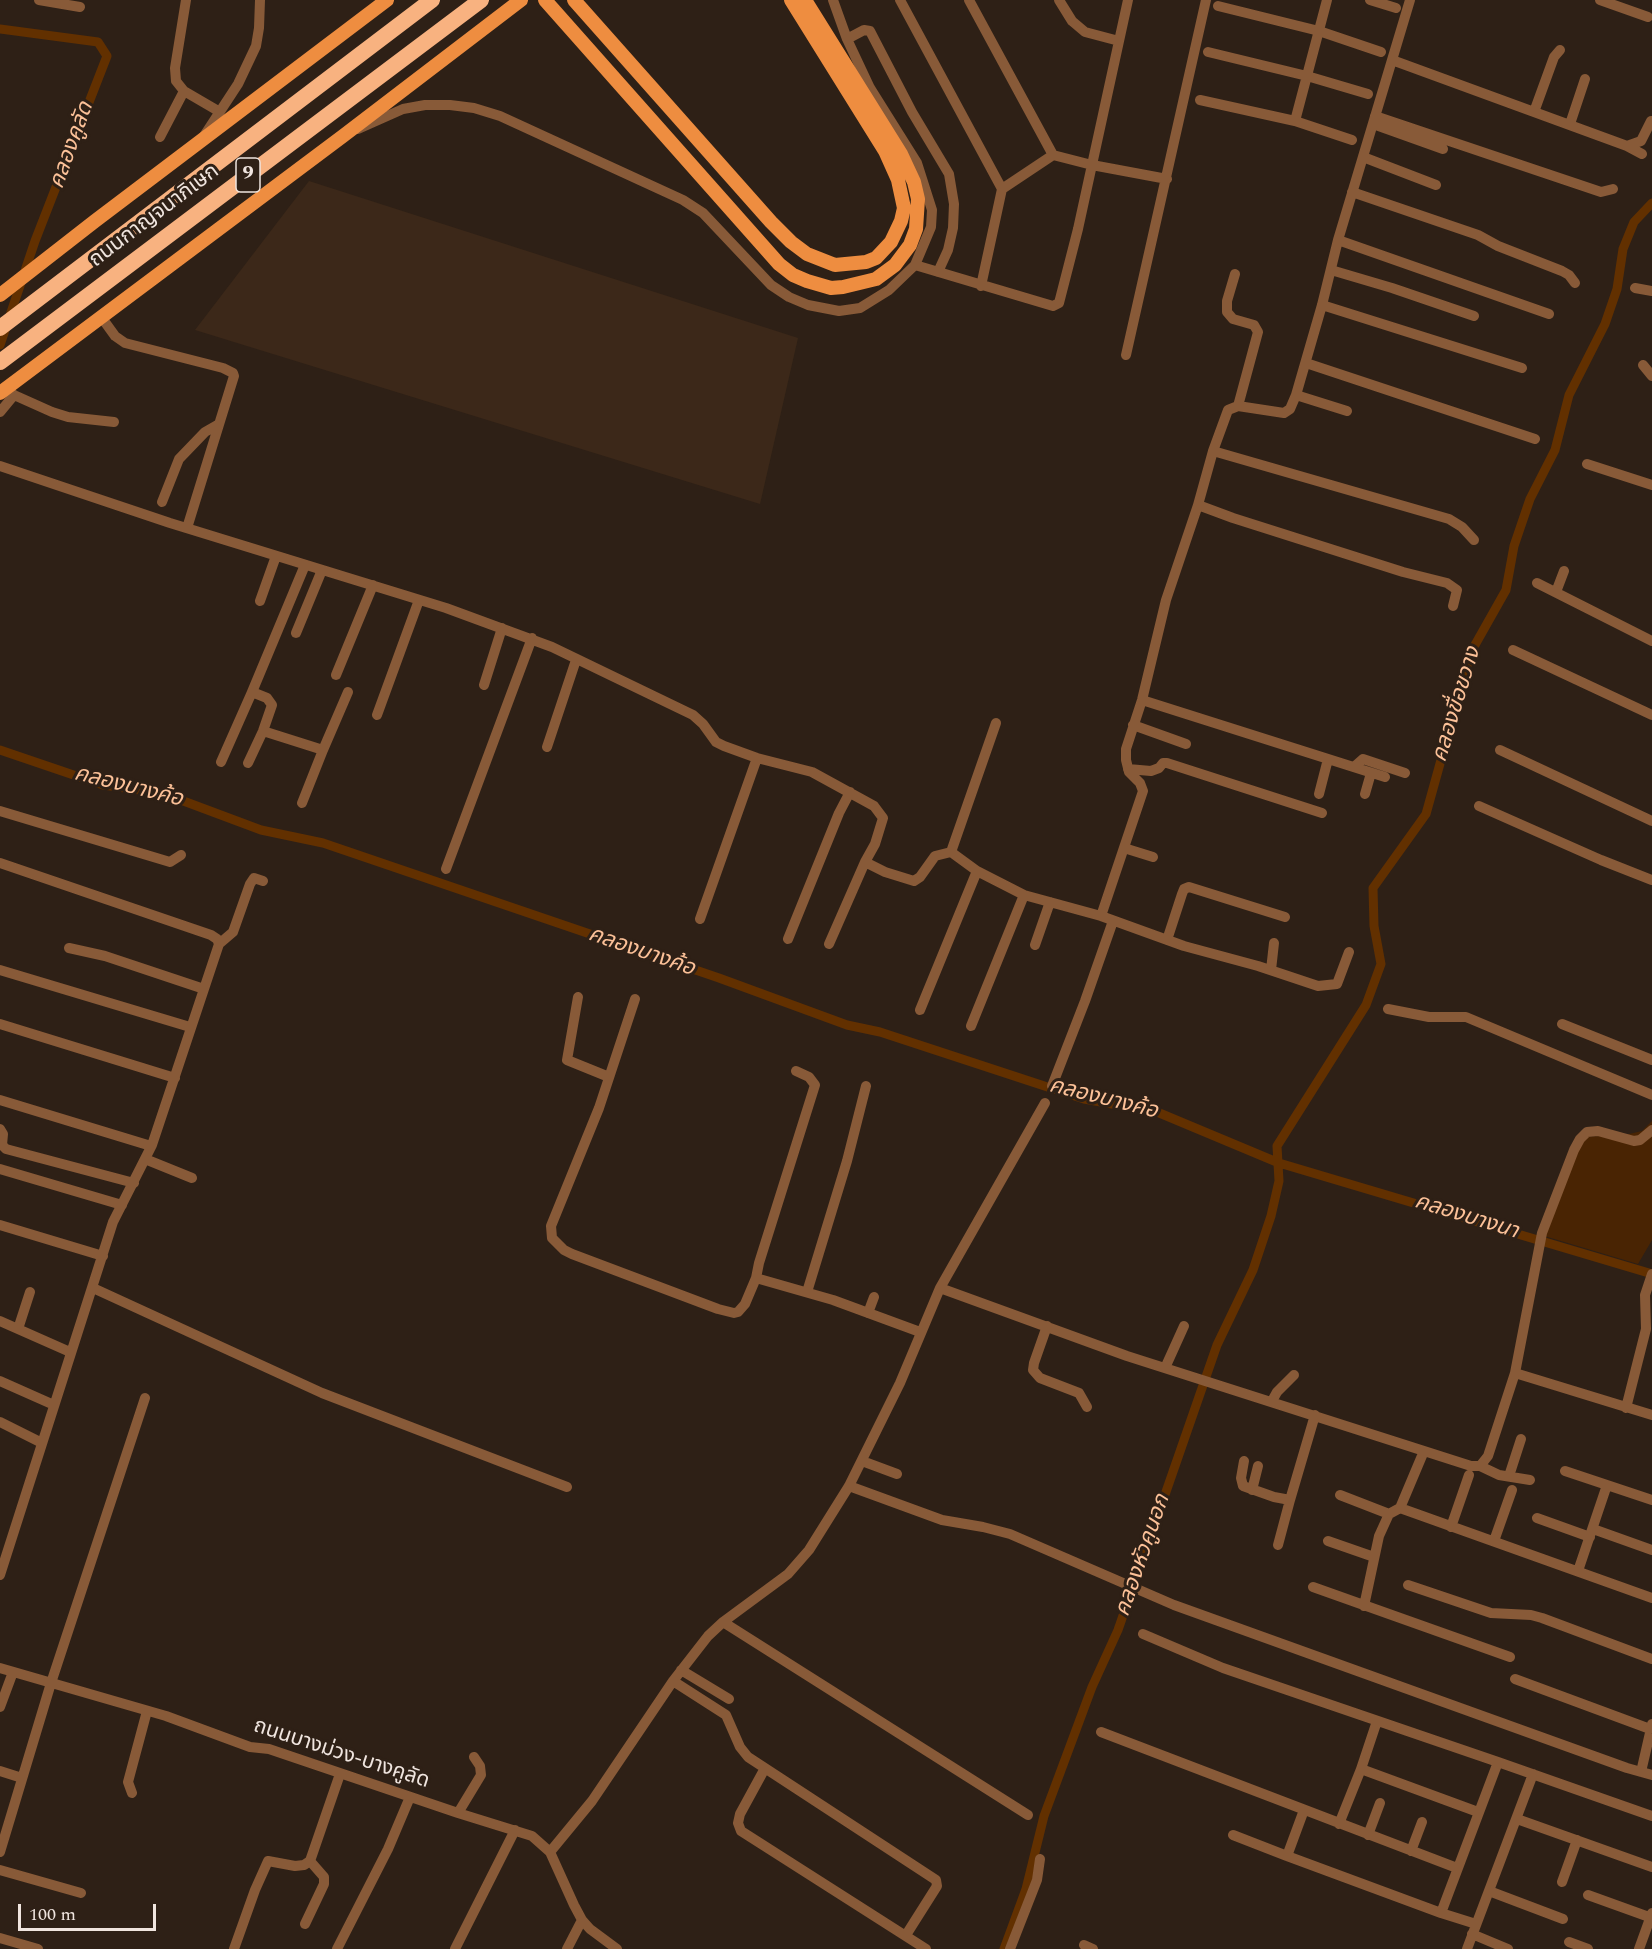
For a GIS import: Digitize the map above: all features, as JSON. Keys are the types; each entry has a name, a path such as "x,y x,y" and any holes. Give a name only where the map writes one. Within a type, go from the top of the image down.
{"highway":[{"name":"ถนนกาญจนาภิเษก","path":"0,328 432,0"},
{"name":"ถนนกาญจนาภิเษก","path":"0,362 481,0"}],"main road":[{"path":"335,39 372,0"},
{"path":"0,295 387,0"},
{"path":"7,392 521,0"},
{"path":"545,0 779,264 793,275 820,285 843,287 876,279 886,273 904,255 916,229 918,199 914,182 901,154 805,0"},
{"path":"574,0 791,242 807,254 835,265 847,265 876,258 897,231 904,208 898,180 885,151 791,0"}],"street":[{"path":"39,0 80,7"},
{"path":"186,0 175,68 176,81 184,91 220,112"},
{"path":"200,141 238,84 256,46 260,0"},
{"path":"343,136 403,109 425,105 474,108 500,116 683,200 718,228 771,285 789,297 808,305 839,311 860,308 889,290 915,266 931,227 932,210 917,163 870,88 847,39 833,0"},
{"path":"900,0 1002,189 981,286"},
{"path":"969,0 1053,155 1167,179"},
{"path":"1059,0 1072,21 1085,32 1119,41"},
{"path":"915,266 1053,306 1059,303 1078,229 1128,0"},
{"path":"1126,355 1206,0"},
{"path":"1295,121 1327,0"},
{"path":"1370,0 1396,8"},
{"path":"1101,916 1143,791 1140,783 1128,769 1126,749 1142,700 1166,600 1226,412 1238,406 1284,413 1290,409 1306,363 1336,244 1410,0"},
{"path":"1600,0 1648,17"},
{"path":"1218,6 1318,31 1381,52"},
{"path":"847,39 864,30 870,31 912,112 949,174 954,204 953,228 948,250 938,272"},
{"path":"1534,112 1554,57 1560,50"},
{"path":"1208,52 1307,76 1368,94"},
{"path":"1392,60 1570,124 1642,154"},
{"path":"1570,124 1585,79"},
{"path":"160,137 184,91"},
{"path":"1200,100 1295,121 1352,140"},
{"path":"1374,120 1443,148"},
{"path":"1374,120 1601,192 1613,189"},
{"path":"1627,146 1641,141 1651,121"},
{"path":"1002,189 1053,155"},
{"path":"1363,156 1436,185"},
{"path":"1352,192 1478,235 1498,246 1562,271 1569,275 1575,284"},
{"path":"1336,244 1459,289"},
{"path":"1336,244 1549,314"},
{"path":"1331,270 1474,316"},
{"path":"1235,274 1227,301 1227,312 1233,319 1254,325 1258,332 1238,406"},
{"path":"1635,288 1652,291"},
{"path":"1322,305 1522,368"},
{"path":"102,318 114,336 125,343 223,368 233,373 234,379 187,528"},
{"path":"1306,363 1535,439"},
{"path":"1643,365 1652,376"},
{"path":"0,412 7,392 68,417 114,423"},
{"path":"1296,395 1347,411"},
{"path":"162,502 179,459 205,432 219,424"},
{"path":"1213,451 1449,519 1462,527 1474,540"},
{"path":"1587,464 1652,485"},
{"path":"0,466 532,638 683,710 703,724 716,742 757,758 812,772 850,792 874,806 883,818 875,844 829,944"},
{"path":"1198,505 1403,572 1447,583 1457,590 1453,606"},
{"path":"260,601 276,556"},
{"path":"221,762 305,565"},
{"path":"296,633 322,570"},
{"path":"1556,592 1564,571"},
{"path":"1537,583 1652,641"},
{"path":"336,675 373,585"},
{"path":"377,715 419,600"},
{"path":"484,685 502,628"},
{"path":"446,869 532,638"},
{"path":"1513,650 1652,715"},
{"path":"547,747 576,660"},
{"path":"248,763 263,731 272,703 262,694 252,692"},
{"path":"302,803 348,692"},
{"path":"1142,700 1385,777"},
{"path":"951,852 996,723"},
{"path":"1133,725 1186,744"},
{"path":"263,731 323,750"},
{"path":"1500,750 1652,821"},
{"path":"700,919 757,758"},
{"path":"1319,794 1328,759"},
{"path":"1354,767 1363,759 1405,773"},
{"path":"1128,769 1151,771 1167,763 1322,813"},
{"path":"1365,794 1371,772"},
{"path":"788,939 839,813 850,792"},
{"path":"1479,806 1652,880"},
{"path":"0,812 170,862 180,855"},
{"path":"1124,848 1153,857"},
{"path":"866,862 879,870 914,880 920,877 935,856 951,852"},
{"path":"951,852 977,871 1024,895 1101,916 1167,940 1271,970 1309,984 1334,986 1339,981 1349,952"},
{"path":"0,863 211,935 217,939 219,944"},
{"path":"920,1010 977,871"},
{"path":"0,1575 113,1222 151,1146 219,944 233,932 254,878 263,880"},
{"path":"1167,940 1184,889 1189,887 1285,917"},
{"path":"971,1026 1024,895"},
{"path":"1035,945 1050,902"},
{"path":"1052,1086 1113,921"},
{"path":"1271,970 1274,943"},
{"path":"69,948 105,956 204,989"},
{"path":"0,970 190,1027"},
{"path":"578,997 567,1060 609,1077"},
{"path":"635,999 609,1077 551,1226 552,1238 564,1250 718,1310 738,1312 745,1304 756,1278 815,1085 809,1077 796,1071"},
{"path":"1388,1009 1429,1017 1467,1017 1652,1095"},
{"path":"0,1024 175,1078"},
{"path":"1562,1024 1652,1060"},
{"path":"807,1292 848,1161 866,1086"},
{"path":"0,1100 151,1146"},
{"path":"550,1852 592,1801 673,1681 708,1636 723,1622 788,1574 803,1558 849,1486 896,1390 940,1288 1045,1103"},
{"path":"0,1130 3,1134 2,1145 6,1149 134,1183"},
{"path":"1480,1466 1488,1456 1515,1373 1542,1233 1574,1150 1587,1132 1598,1131 1634,1141 1640,1140 1652,1130"},
{"path":"145,1159 192,1178"},
{"path":"0,1169 122,1205"},
{"path":"0,1225 103,1256"},
{"path":"1626,1408 1646,1329 1645,1295 1652,1274"},
{"path":"756,1278 807,1292 920,1332"},
{"path":"93,1288 322,1393 567,1487"},
{"path":"940,1288 1165,1368 1471,1467 1480,1466 1499,1475 1530,1480"},
{"path":"18,1329 30,1292"},
{"path":"868,1313 874,1297"},
{"path":"0,1321 70,1352"},
{"path":"1047,1326 1033,1370 1040,1378 1079,1393 1087,1407"},
{"path":"1165,1368 1184,1326"},
{"path":"1515,1373 1652,1415"},
{"path":"1272,1401 1277,1392 1294,1375"},
{"path":"0,1381 54,1405"},
{"path":"0,1852 51,1683 145,1398"},
{"path":"1278,1545 1315,1415"},
{"path":"0,1422 42,1443"},
{"path":"1509,1476 1521,1439"},
{"path":"1364,1606 1379,1536 1389,1514 1400,1508 1424,1451"},
{"path":"862,1461 897,1474"},
{"path":"1244,1461 1241,1483 1252,1490 1282,1500 1290,1500"},
{"path":"1252,1490 1258,1466"},
{"path":"1565,1471 1652,1500"},
{"path":"1451,1527 1469,1475"},
{"path":"1578,1571 1607,1485"},
{"path":"849,1486 942,1520 1010,1534 1148,1595 1652,1776"},
{"path":"1494,1541 1512,1490"},
{"path":"1340,1495 1389,1514"},
{"path":"1400,1508 1652,1598"},
{"path":"1537,1518 1652,1550"},
{"path":"1328,1541 1374,1557"},
{"path":"1408,1585 1491,1613 1531,1615 1542,1618 1652,1659"},
{"path":"1313,1587 1510,1657"},
{"path":"723,1622 1028,1815"},
{"path":"1143,1634 1223,1668 1652,1816"},
{"name":"ถนนบางม่วง-บางคูลัด","path":"0,1668 147,1711 250,1747 269,1749 532,1836 550,1852 582,1920 616,1949"},
{"path":"681,1670 729,1699"},
{"path":"0,1707 13,1672"},
{"path":"1515,1679 1651,1726 1641,1772"},
{"path":"673,1681 726,1715 742,1752 764,1770 936,1880 937,1886 906,1935"},
{"path":"132,1793 128,1782 147,1711"},
{"path":"1339,1824 1377,1721"},
{"path":"1101,1732 1456,1868"},
{"path":"458,1813 481,1775 480,1766 474,1757"},
{"path":"1441,1913 1456,1868 1498,1762"},
{"path":"1361,1769 1478,1812"},
{"path":"764,1770 740,1814 738,1827 741,1831 926,1949"},
{"path":"0,1771 22,1778"},
{"path":"234,1949 268,1861 295,1866 304,1865 310,1861 340,1774"},
{"path":"1467,1949 1533,1774"},
{"path":"337,1949 388,1849 410,1797"},
{"path":"1368,1835 1380,1803"},
{"path":"1287,1856 1304,1810"},
{"path":"1517,1820 1652,1867"},
{"path":"1411,1851 1422,1822"},
{"path":"455,1949 515,1830"},
{"path":"1233,1835 1441,1913 1508,1949"},
{"path":"1562,1882 1577,1840"},
{"path":"1010,1949 1038,1880 1040,1859"},
{"path":"305,1924 324,1884 324,1877 310,1861"},
{"path":"0,1870 81,1893"},
{"path":"1489,1891 1563,1919"},
{"path":"1588,1895 1651,1916 1639,1949"},
{"path":"567,1949 582,1920"},
{"path":"0,1938 38,1949"},
{"path":"1569,1942 1588,1949"}],"shaded area":[{"path":"309,181 798,338 760,504 195,330"},
{"path":"1652,1121 1652,1240 1638,1264 1541,1235 1578,1137 1625,1135 1642,1131"}],"waterway":[{"name":"คลองคูลัด","path":"0,29 98,42 107,56 35,241 0,345"},
{"name":"คลองขื่อขวาง","path":"1004,1949 1026,1889 1044,1816 1092,1687 1118,1630 1217,1345 1253,1270 1271,1216 1279,1181 1277,1146 1366,1005 1381,964 1374,926 1373,888 1426,814 1471,652 1506,590 1514,546 1530,499 1555,450 1569,395 1605,324 1617,289 1623,249 1634,222 1652,203"},
{"name":"คลองบางค้อ","path":"0,750 103,785 162,793 261,830 323,843 719,978 847,1025 880,1032 1084,1099 1157,1112 1279,1163 1652,1274"}],"water label":[{"name":"คลองบางนา","path":"1466,1218"},
{"name":"คลองหัวคูนอก","path":"1144,1556"}]}
